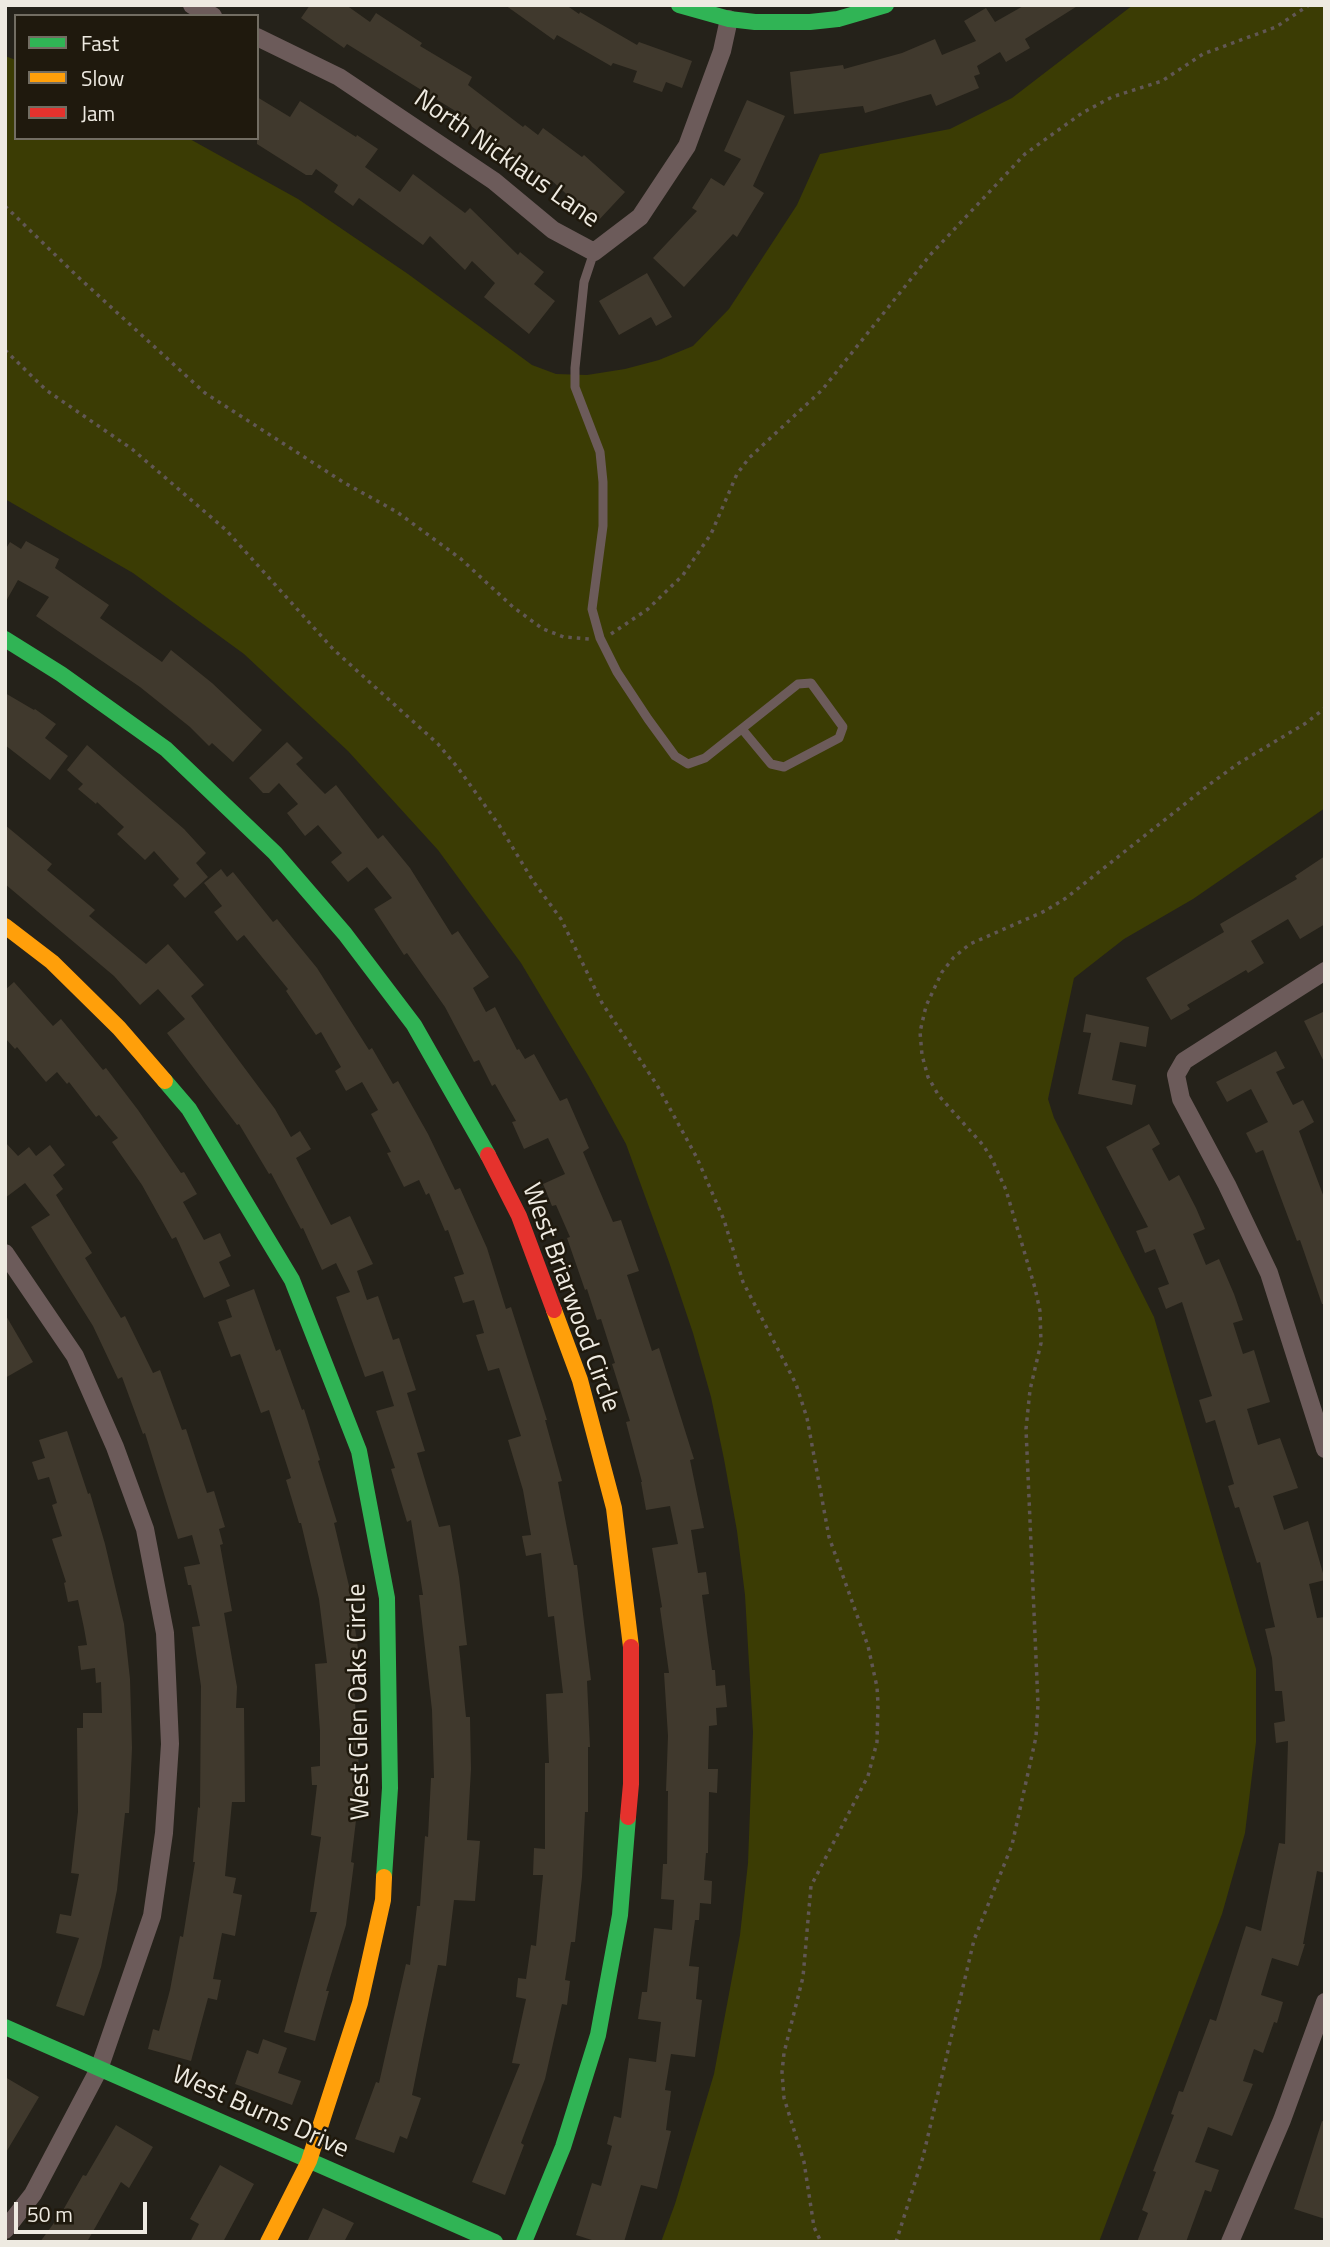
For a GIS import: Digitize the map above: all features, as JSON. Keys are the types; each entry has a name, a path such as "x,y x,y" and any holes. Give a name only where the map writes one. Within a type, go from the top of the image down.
{"street":[{"path":"192,5 210,14"},
{"path":"680,5 729,19 755,22 838,19 886,5"},
{"name":"North Nicklaus Lane","path":"259,38 339,78 494,181 553,230 594,252 640,217 687,146 722,51 729,19"},
{"name":"West Briarwood Circle","path":"5,639 61,674 166,749 275,853 345,934 414,1025 472,1124 519,1216 580,1380 614,1508 632,1652 631,1784 620,1915 598,2035 563,2147 524,2242"},
{"name":"West Glen Oaks Circle","path":"5,926 52,962 119,1028 189,1109 292,1280 359,1451 387,1598 390,1788 383,1900 360,2003 309,2161 268,2242"},
{"path":"1325,971 1184,1060 1176,1075 1181,1099 1227,1185 1269,1273 1325,1449"},
{"path":"5,1253 75,1356 115,1447 145,1529 165,1633 170,1744 164,1833 152,1916 99,2069 33,2194 5,2230"},
{"path":"1230,2242 1282,2120 1325,2002"},
{"name":"West Burns Drive","path":"5,2027 495,2242"}],"lane":[{"path":"594,252 584,282 575,387 600,452 603,482 603,526 592,609 600,638 617,672 675,756 688,764 705,758 798,684 811,683 843,727 839,738 784,767 771,764 742,729"}],"path":[{"path":"5,206 76,276 205,393 332,475 397,512 461,559 513,607 543,629 574,639 600,638 612,634 648,609 683,575 706,542 737,474 749,458 822,390 931,254 1025,154 1071,121 1112,97 1162,81 1203,54 1276,27 1309,5"},
{"path":"5,350 46,390 131,449 217,522 332,649 438,744 458,768 561,919 602,1003 657,1085 697,1158 724,1220 743,1282 796,1384 807,1418 829,1537 868,1646 878,1704 877,1742 868,1776 811,1886 803,1977 784,2053 784,2098 804,2162 814,2227 821,2242"},
{"path":"896,2242 923,2157 974,1940 1012,1845 1036,1737 1038,1704 1026,1429 1030,1390 1041,1343 1040,1311 1006,1190 992,1159 983,1145 939,1096 928,1077 920,1032 926,1006 942,972 954,957 970,944 1045,911 1066,898 1210,784 1325,708"}],"shaded area":[{"path":"1133,5 1325,5 1325,808 1193,899 1124,939 1074,978 1048,1099 1054,1118 1154,1317 1256,1669 1256,1742 1245,1833 1222,1914 1099,2242 661,2242 714,2074 740,1935 748,1863 753,1732 745,1595 737,1531 711,1397 693,1333 626,1144 521,963 438,850 348,751 244,654 133,573 5,499 5,56 14,59 14,140 192,140 298,199 408,274 532,365 556,374 587,375 625,369 659,360 693,346 729,309 797,205 820,154 950,129 1012,98"}],"building":[{"path":"310,5 346,5 370,22 376,13 422,43 420,46 472,77 468,85 523,127 525,125 538,135 543,128 582,157 584,155 625,192 597,222 551,180 549,184 455,114 457,112 347,44 344,48 301,18"},
{"path":"505,5 566,5 637,45 639,42 692,61 682,88 666,82 662,92 633,82 637,71 613,63 611,66 557,35 554,40"},
{"path":"1025,5 1079,5 1025,39 1030,48 1006,62 1000,52 977,66 980,74 974,76 979,88 936,106 931,94 865,113 863,106 794,114 790,72 843,65 844,69 902,53 935,39 942,55 976,41 964,21 986,8 995,22"},
{"path":"259,98 290,117 300,101 378,149 365,167 400,192 413,174 465,213 470,208 518,255 520,252 544,272 534,284 555,301 529,334 484,297 495,283 472,261 465,270 430,236 423,245 359,198 353,206 334,192 338,185 316,169 312,175 306,175 257,144"},
{"path":"747,100 785,116 753,186 764,193 737,237 733,234 684,287 653,258 697,211 692,208 711,178 724,186 741,159 724,151"},
{"path":"647,273 672,317 656,326 651,317 619,335 599,301"},
{"path":"26,541 59,559 55,568 109,605 100,618 162,662 171,650 212,683 262,730 233,762 212,743 209,746 140,687 36,616 49,597 18,580 5,603 5,550 10,542 21,549"},
{"path":"5,693 56,724 45,738 68,756 50,780 5,745"},
{"path":"287,742 303,758 296,764 318,787 325,794 336,785 378,839 383,835 410,868 452,935 458,931 489,977 473,988 486,1012 495,1007 517,1050 519,1049 525,1059 534,1054 560,1101 567,1098 589,1148 583,1152 613,1222 621,1220 639,1271 627,1275 652,1351 659,1348 694,1459 690,1460 704,1528 691,1530 698,1573 706,1572 709,1594 702,1595 712,1670 715,1670 716,1686 725,1685 727,1707 716,1708 717,1725 709,1726 708,1769 718,1769 717,1793 709,1792 708,1853 704,1880 712,1881 711,1904 700,1903 689,1966 699,1967 696,1999 702,2000 695,2057 671,2054 665,2090 671,2091 666,2130 671,2131 657,2189 641,2185 624,2242 598,2242 576,2235 592,2183 601,2186 612,2146 607,2144 614,2116 621,2118 629,2058 656,2062 661,2022 638,2019 642,1992 647,1992 654,1928 672,1930 674,1900 661,1899 663,1864 667,1864 668,1791 664,1673 669,1673 652,1548 678,1544 670,1506 646,1510 642,1482 626,1422 630,1421 612,1364 615,1363 601,1319 597,1320 587,1289 585,1290 567,1238 570,1237 543,1184 565,1174 548,1138 524,1149 512,1122 516,1121 495,1084 492,1086 479,1060 474,1062 445,1007 407,953 404,955 374,909 392,898 367,867 348,882 331,862 342,853 318,825 305,836 287,813 298,804 279,783 269,793 263,793 249,778"},
{"path":"87,745 184,829 206,853 196,863 208,877 185,898 173,885 179,879 154,851 145,860 117,834 124,827 78,789 83,784 67,770"},
{"path":"5,825 52,864 47,870 95,910 89,916 146,964 168,944 204,985 191,996 275,1109 291,1137 300,1131 311,1149 296,1158 331,1225 350,1216 373,1264 357,1271 367,1300 378,1296 393,1340 399,1338 416,1390 407,1393 425,1451 417,1453 439,1527 450,1525 459,1577 467,1645 459,1646 466,1717 470,1717 471,1769 467,1840 480,1841 475,1901 454,1900 446,1966 438,1965 412,2095 421,2098 407,2139 400,2136 394,2153 355,2139 376,2082 379,2083 406,1964 410,1965 417,1906 420,1906 425,1836 428,1837 431,1778 434,1778 432,1710 419,1595 423,1595 411,1520 407,1522 391,1469 395,1468 376,1411 394,1406 383,1371 365,1377 336,1297 350,1292 336,1263 322,1270 303,1228 301,1229 271,1173 269,1174 239,1124 237,1125 167,1033 185,1019 158,989 140,1005 114,976 5,884"},
{"path":"1325,856 1325,924 1300,939 1288,919 1251,941 1264,963 1248,973 1246,970 1187,1005 1190,1009 1171,1020 1146,978 1224,932 1220,924 1297,879 1295,876"},
{"path":"221,869 227,877 233,872 273,922 277,919 317,968 369,1050 372,1048 393,1084 398,1081 455,1190 460,1188 487,1248 506,1309 511,1307 547,1420 562,1481 558,1482 574,1565 577,1565 591,1680 587,1681 590,1747 588,1812 585,1812 575,1942 571,1942 565,1980 570,1981 567,2005 562,2004 545,2079 505,2195 472,2182 520,2064 512,2063 526,1999 516,1997 518,1978 526,1979 531,1945 536,1946 543,1875 533,1875 534,1848 545,1849 545,1763 549,1763 546,1694 563,1693 554,1616 548,1617 541,1553 526,1556 522,1536 531,1535 523,1490 508,1440 521,1436 499,1368 488,1371 476,1335 484,1333 474,1300 463,1303 454,1277 464,1274 448,1230 445,1231 429,1193 426,1195 419,1180 404,1187 387,1153 391,1152 371,1114 378,1110 362,1082 346,1091 335,1071 341,1067 321,1032 316,1035 286,991 288,989 244,935 237,941 214,912 222,906 204,883"},
{"path":"14,982 53,1026 61,1019 103,1070 106,1068 181,1173 184,1172 197,1194 183,1202 204,1240 220,1233 231,1256 219,1262 230,1286 204,1298 176,1237 172,1239 142,1185 112,1142 118,1138 99,1115 96,1117 69,1082 67,1084 57,1072 46,1082 17,1047 15,1049 5,1038 5,990"},
{"path":"1325,1011 1325,1064 1304,1021"},
{"path":"1086,1014 1149,1027 1146,1047 1120,1042 1112,1080 1136,1085 1132,1105 1078,1094 1091,1033 1083,1032"},
{"path":"1276,1051 1285,1068 1276,1072 1293,1105 1303,1100 1314,1122 1299,1131 1325,1200 1325,1304 1322,1304 1300,1240 1297,1241 1263,1150 1256,1153 1246,1133 1268,1122 1251,1089 1227,1102 1216,1082"},
{"path":"1149,1124 1160,1144 1152,1149 1169,1181 1179,1175 1205,1229 1193,1234 1206,1265 1219,1259 1234,1294 1243,1320 1233,1323 1243,1354 1254,1350 1270,1402 1247,1409 1258,1445 1280,1438 1298,1488 1273,1496 1284,1530 1308,1521 1325,1580 1309,1584 1317,1618 1325,1617 1325,1873 1317,1871 1305,1944 1298,1966 1272,1958 1261,1995 1283,2002 1263,2053 1254,2049 1243,2081 1253,2084 1232,2136 1208,2127 1195,2162 1219,2170 1211,2192 1205,2190 1186,2242 1137,2242 1148,2213 1142,2210 1174,2115 1171,2114 1179,2091 1183,2092 1210,2019 1216,2021 1246,1926 1261,1931 1279,1843 1285,1844 1288,1741 1276,1743 1274,1723 1285,1721 1282,1691 1275,1691 1272,1658 1265,1629 1275,1627 1260,1562 1257,1563 1239,1507 1235,1508 1228,1486 1234,1484 1215,1420 1206,1423 1199,1400 1212,1396 1182,1302 1166,1309 1158,1288 1169,1284 1155,1249 1145,1253 1136,1231 1148,1227 1106,1147"},
{"path":"5,1142 18,1156 29,1147 36,1156 50,1145 65,1165 53,1175 63,1189 56,1195 92,1253 85,1258 121,1318 125,1316 153,1373 160,1370 182,1430 186,1429 207,1493 214,1491 225,1527 219,1529 223,1544 220,1545 232,1611 224,1613 237,1687 236,1708 244,1708 245,1802 232,1802 225,1876 236,1878 233,1893 242,1895 235,1936 222,1933 213,1979 221,1980 217,2000 208,1998 191,2061 148,2049 153,2029 159,2031 170,1990 180,1936 183,1937 195,1862 198,1807 200,1808 201,1686 192,1627 200,1626 184,1567 200,1564 192,1535 178,1539 145,1433 143,1434 122,1377 118,1379 93,1326 31,1227 50,1215 25,1183 5,1198"},
{"path":"254,1289 276,1351 280,1349 302,1410 304,1409 320,1460 318,1461 337,1522 334,1523 349,1586 358,1649 352,1650 360,1787 351,1862 354,1863 346,1925 326,1991 329,1991 315,2041 284,2032 317,1912 310,1912 321,1837 311,1835 317,1785 312,1785 311,1767 320,1766 315,1664 327,1663 319,1599 301,1523 286,1480 291,1478 269,1410 261,1413 240,1354 231,1357 218,1322 232,1317 226,1300"},
{"path":"5,1314 33,1362 5,1378"},
{"path":"67,1431 105,1544 124,1624 130,1679 132,1748 129,1813 125,1813 117,1890 101,1967 84,2016 56,2006 79,1938 56,1933 60,1914 71,1916 79,1874 71,1873 78,1812 77,1728 83,1728 83,1713 102,1713 101,1682 96,1683 95,1668 81,1670 78,1646 87,1645 78,1600 68,1602 66,1582 52,1539 62,1536 52,1505 57,1503 49,1477 38,1480 32,1462 45,1458 39,1440"},
{"path":"263,2039 287,2048 278,2073 301,2081 292,2105 235,2084 247,2050 258,2054"},
{"path":"5,2077 39,2097 5,2154"},
{"path":"1322,2121 1325,2122 1325,2219 1294,2209"},
{"path":"116,2125 153,2147 129,2188 121,2182 87,2242 40,2242 62,2212 83,2175 86,2176"},
{"path":"220,2165 254,2184 223,2242 190,2242 199,2224 190,2219"},
{"path":"323,2208 354,2223 344,2242 307,2242"}],"traffic: fast":[{"path":"679,5 729,19 755,22 838,19 886,5"},
{"path":"5,639 61,674 166,749 275,853 345,934 414,1025 488,1155"},
{"path":"165,1081 189,1109 292,1280 359,1451 387,1598 390,1788 384,1877"},
{"path":"524,2242 563,2147 598,2035 620,1915 628,1817"},
{"path":"5,2027 495,2242"}],"traffic: slow":[{"path":"5,926 52,962 119,1028 165,1081"},
{"path":"554,1310 580,1380 614,1508 631,1647"},
{"path":"268,2242 309,2161 360,2003 383,1900 384,1877"}],"traffic: jam":[{"path":"488,1155 519,1216 554,1310"},
{"path":"628,1817 631,1784 631,1647"}]}
